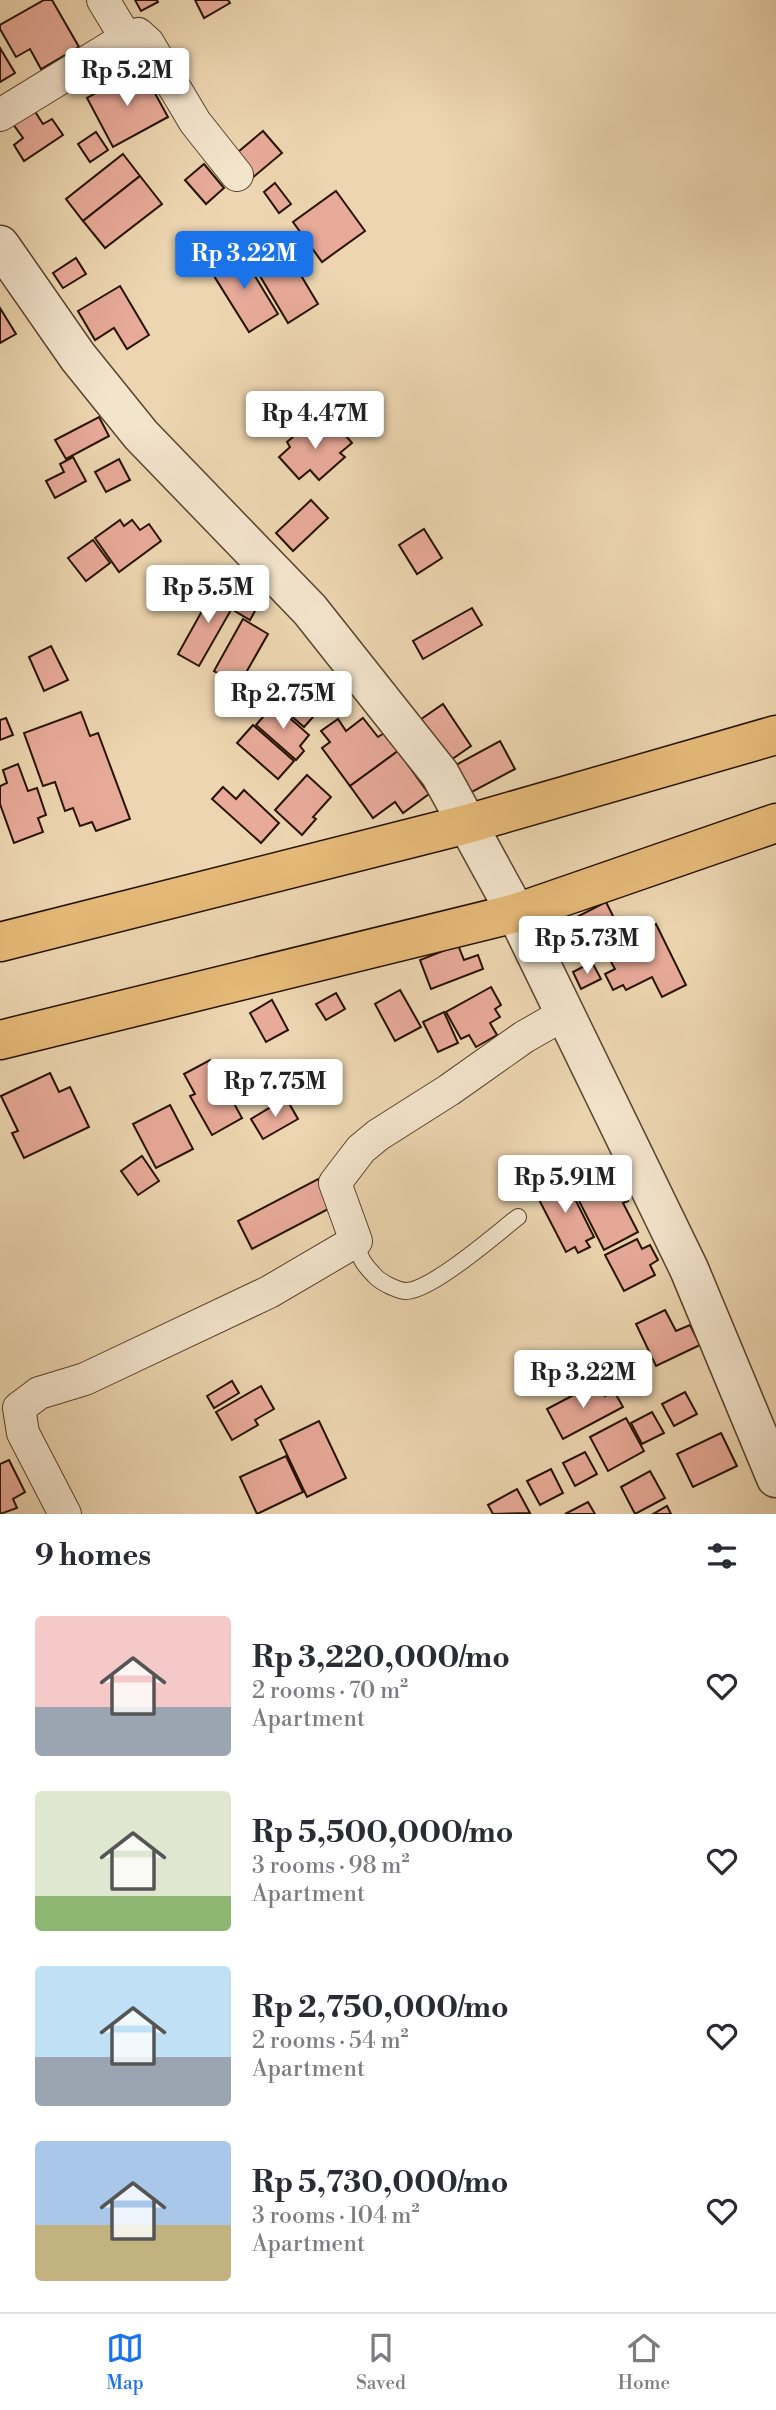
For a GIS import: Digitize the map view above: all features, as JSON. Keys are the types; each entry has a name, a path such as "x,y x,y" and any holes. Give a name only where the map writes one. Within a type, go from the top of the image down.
{"highway":[{"path":"0,942 467,824 776,735"},
{"path":"0,1040 516,913 776,823"}],"street":[{"path":"103,0 126,38"},
{"path":"0,115 126,38 138,34 148,43 195,122 237,175"},
{"path":"0,245 78,357 141,435 310,610 440,774 516,913 689,1269 776,1478"},
{"path":"65,1514 23,1433 19,1408 39,1393 85,1379 269,1292 356,1241 335,1183 361,1149 398,1121 449,1090 524,1037 566,1013"}],"lane":[{"path":"356,1241 360,1260 380,1281 405,1291 421,1287 448,1271 517,1217"}],"building":[{"path":"44,0 52,0 79,47 41,69 30,49 16,57 0,25"},
{"path":"135,0 157,0 158,2 141,11"},
{"path":"195,0 228,0 230,3 204,18"},
{"path":"0,48 15,73 0,82"},
{"path":"141,68 168,117 113,147 87,98"},
{"path":"34,110 43,124 52,119 63,135 24,161 14,145 23,138 13,124"},
{"path":"263,131 282,153 251,179 232,157"},
{"path":"96,132 108,150 90,162 78,144"},
{"path":"123,154 140,176 83,221 66,199"},
{"path":"204,164 224,188 206,204 185,180"},
{"path":"140,176 162,204 105,248 83,221"},
{"path":"275,183 291,204 279,213 264,192"},
{"path":"336,191 365,231 322,262 293,222"},
{"path":"281,242 318,304 288,323 251,261"},
{"path":"239,250 278,314 249,332 209,268"},
{"path":"76,258 86,274 63,288 53,273"},
{"path":"120,286 149,335 127,349 114,328 95,340 78,311"},
{"path":"0,308 16,334 0,343"},
{"path":"99,417 109,436 66,459 55,440"},
{"path":"313,420 324,434 336,424 352,443 340,453 345,457 319,480 310,470 299,479 279,457 290,447 287,442"},
{"path":"73,457 86,481 55,498 46,481 64,472 60,464"},
{"path":"119,459 130,480 106,492 95,472"},
{"path":"311,500 328,518 293,551 276,533"},
{"path":"120,520 124,526 132,520 140,530 149,524 161,541 119,572 95,538"},
{"path":"424,529 442,558 417,574 399,545"},
{"path":"93,540 110,563 86,581 68,558"},
{"path":"217,584 239,596 199,666 178,654"},
{"path":"244,591 261,600 250,620 233,610"},
{"path":"472,608 482,625 423,659 413,641"},
{"path":"243,619 268,634 239,685 214,671"},
{"path":"51,646 68,680 44,691 29,657"},
{"path":"285,674 322,707 304,727 267,695"},
{"path":"274,704 309,735 300,746 304,751 296,760 256,725"},
{"path":"443,704 471,746 445,764 417,722"},
{"path":"81,712 90,736 98,733 130,819 96,831 92,822 80,826 73,808 65,811 55,782 43,786 24,733"},
{"path":"6,718 13,735 0,740 0,720"},
{"path":"363,718 378,737 384,733 398,751 350,786 322,748 330,742 321,731 338,719 346,731"},
{"path":"253,725 294,761 278,779 237,743"},
{"path":"500,741 515,769 468,794 454,766"},
{"path":"398,751 429,794 403,813 395,802 373,818 350,786"},
{"path":"18,764 28,791 37,788 46,815 38,818 43,832 14,843 0,804 0,786 7,783 3,770"},
{"path":"307,775 331,797 313,817 316,819 302,835 275,810"},
{"path":"223,787 236,799 244,790 279,823 261,843 212,799"},
{"path":"606,902 614,918 607,921 615,936 581,954 565,923"},
{"path":"656,924 686,985 662,997 652,977 626,990 623,985 613,990 605,974 615,969 611,962 638,949 631,936"},
{"path":"458,945 464,960 478,955 483,969 431,989 420,960"},
{"path":"592,962 601,979 581,989 573,972"},
{"path":"491,987 501,1005 495,1009 500,1017 490,1023 497,1035 476,1047 469,1035 461,1039 446,1012"},
{"path":"400,990 421,1027 395,1041 375,1004"},
{"path":"336,993 345,1009 326,1020 316,1004"},
{"path":"272,1000 288,1030 266,1042 250,1013"},
{"path":"444,1012 458,1043 438,1052 423,1022"},
{"path":"210,1060 214,1068 221,1064 232,1083 225,1087 242,1118 212,1135 190,1096 195,1094 184,1074"},
{"path":"50,1073 59,1092 70,1087 89,1127 24,1158 12,1133 18,1131 1,1096"},
{"path":"286,1098 298,1119 263,1139 251,1119"},
{"path":"170,1105 193,1149 156,1168 133,1124"},
{"path":"142,1156 159,1181 138,1195 121,1171"},
{"path":"563,1175 594,1237 586,1241 590,1247 578,1253 575,1247 566,1252 534,1190"},
{"path":"610,1177 615,1186 619,1184 628,1201 623,1203 638,1232 604,1250 576,1195"},
{"path":"318,1179 332,1207 252,1249 238,1221"},
{"path":"637,1239 642,1249 650,1245 658,1260 650,1265 655,1275 624,1291 605,1255"},
{"path":"665,1310 676,1331 690,1325 700,1345 656,1366 636,1324"},
{"path":"232,1381 239,1393 214,1408 207,1396"},
{"path":"598,1382 605,1396 614,1391 623,1407 563,1439 547,1409"},
{"path":"261,1386 274,1409 255,1420 258,1425 232,1440 216,1412"},
{"path":"685,1392 697,1414 674,1426 662,1404"},
{"path":"652,1412 664,1433 642,1444 631,1423"},
{"path":"626,1418 644,1451 608,1471 590,1437"},
{"path":"319,1421 346,1478 307,1497 280,1440"},
{"path":"721,1433 737,1466 693,1487 677,1454"},
{"path":"585,1452 597,1474 575,1486 563,1463"},
{"path":"286,1456 303,1492 257,1514 240,1477"},
{"path":"9,1460 25,1492 13,1499 17,1508 0,1514 0,1464"},
{"path":"551,1469 563,1493 540,1505 527,1481"},
{"path":"650,1471 665,1498 635,1514 621,1487"},
{"path":"517,1489 530,1513 493,1514 488,1505"},
{"path":"588,1502 595,1514 565,1514"},
{"path":"667,1506 671,1514 653,1514"}]}
